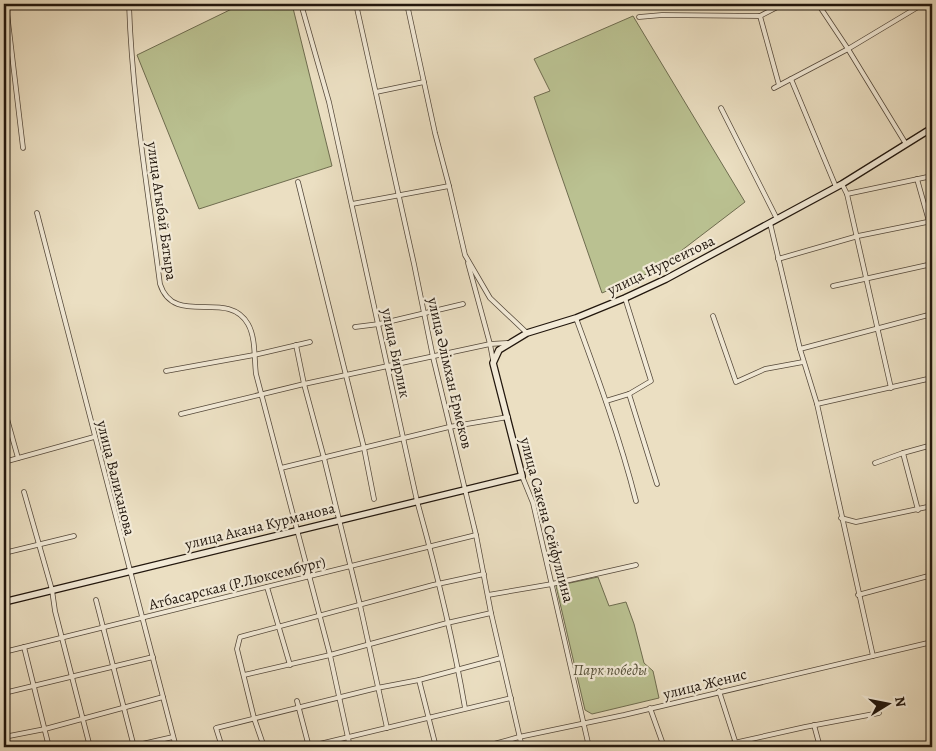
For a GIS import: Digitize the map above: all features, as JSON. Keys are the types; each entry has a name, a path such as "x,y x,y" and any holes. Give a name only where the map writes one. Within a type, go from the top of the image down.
{"main road":[{"name":"улица Нурсеитова","path":"493,362 498,350 507,343 527,333 576,318 666,279 842,184 932,128"},
{"name":"улица Сакена Сейфуллина","path":"493,362 522,476"},
{"name":"улица Акана Курманова","path":"4,602 522,476"}],"street":[{"path":"6,4 23,148"},
{"name":"улица Агыбай Батыра","path":"129,4 130,50 136,106 162,291 165,297 176,304 191,307 228,308 241,315 248,324 251,332 256,374 261,395 310,576 350,747"},
{"name":"улица Бирлик","path":"302,4 329,102 417,501 430,546 458,669 465,708"},
{"name":"улица Әлімхан Ермеков","path":"356,4 433,357 476,535 491,613 522,747"},
{"path":"407,4 434,133 465,255 490,298 527,333"},
{"path":"638,17 662,15 760,16 783,4"},
{"path":"818,4 848,48 906,144"},
{"path":"774,88 923,4"},
{"path":"760,16 779,85"},
{"path":"791,79 836,187"},
{"path":"376,92 424,82"},
{"path":"720,108 777,219"},
{"path":"847,194 932,176"},
{"path":"917,179 931,221 932,232"},
{"path":"298,182 364,448 374,499"},
{"path":"842,184 847,194 858,236 891,388"},
{"path":"352,204 449,186"},
{"name":"улица Валиханова","path":"37,213 176,747"},
{"path":"778,259 858,236 931,221"},
{"path":"770,223 803,362 817,404 872,656"},
{"name":"улица Сакена Сейфуллина","path":"465,255 479,300 493,362"},
{"path":"832,286 932,264"},
{"path":"606,401 629,394 651,381 625,298"},
{"path":"355,327 379,324 463,304"},
{"path":"800,349 932,314"},
{"path":"713,316 736,382 765,369 803,362"},
{"path":"576,318 629,471 636,501"},
{"path":"166,371 254,355 310,342"},
{"path":"181,414 304,384 490,344 507,343"},
{"path":"296,345 304,384 360,605 387,728"},
{"path":"817,404 932,378"},
{"path":"629,394 657,484"},
{"path":"4,408 6,425 18,458"},
{"path":"281,468 449,427 508,417"},
{"path":"4,462 94,437"},
{"path":"875,463 932,445"},
{"path":"903,453 918,510"},
{"name":"улица Сакена Сейфуллина","path":"522,476 533,503 588,747"},
{"path":"24,492 52,590 55,611 90,747"},
{"path":"841,518 856,522 932,506"},
{"name":"Атбасарская (Р.Люксембург)","path":"4,652 476,535"},
{"path":"4,553 74,536"},
{"path":"488,595 552,584 636,565"},
{"path":"264,747 254,718 237,649 240,637 438,584 484,574"},
{"path":"858,595 932,575"},
{"path":"266,587 290,665"},
{"path":"96,600 124,707 132,747 173,737"},
{"path":"244,675 330,656 447,623 491,613"},
{"name":"улица Женис","path":"483,747 932,642"},
{"path":"24,647 49,747"},
{"path":"4,693 153,657"},
{"path":"222,747 216,728 338,697 419,680 501,658"},
{"path":"419,680 436,747"},
{"path":"719,691 736,745"},
{"path":"5,737 163,698"},
{"path":"297,701 308,747 511,698"},
{"path":"650,708 664,747"},
{"path":"716,747 736,745 814,725 878,713"},
{"path":"814,725 820,747"},
{"path":"4,729 8,747"}],"green space":[{"path":"242,4 292,4 332,166 199,209 137,55"},
{"path":"633,16 745,202 656,270 602,293 534,97 550,91 534,59"},
{"name":"Парк победы","path":"598,577 609,606 626,602 644,663 653,671 659,698 592,714 585,710 556,586"}]}
